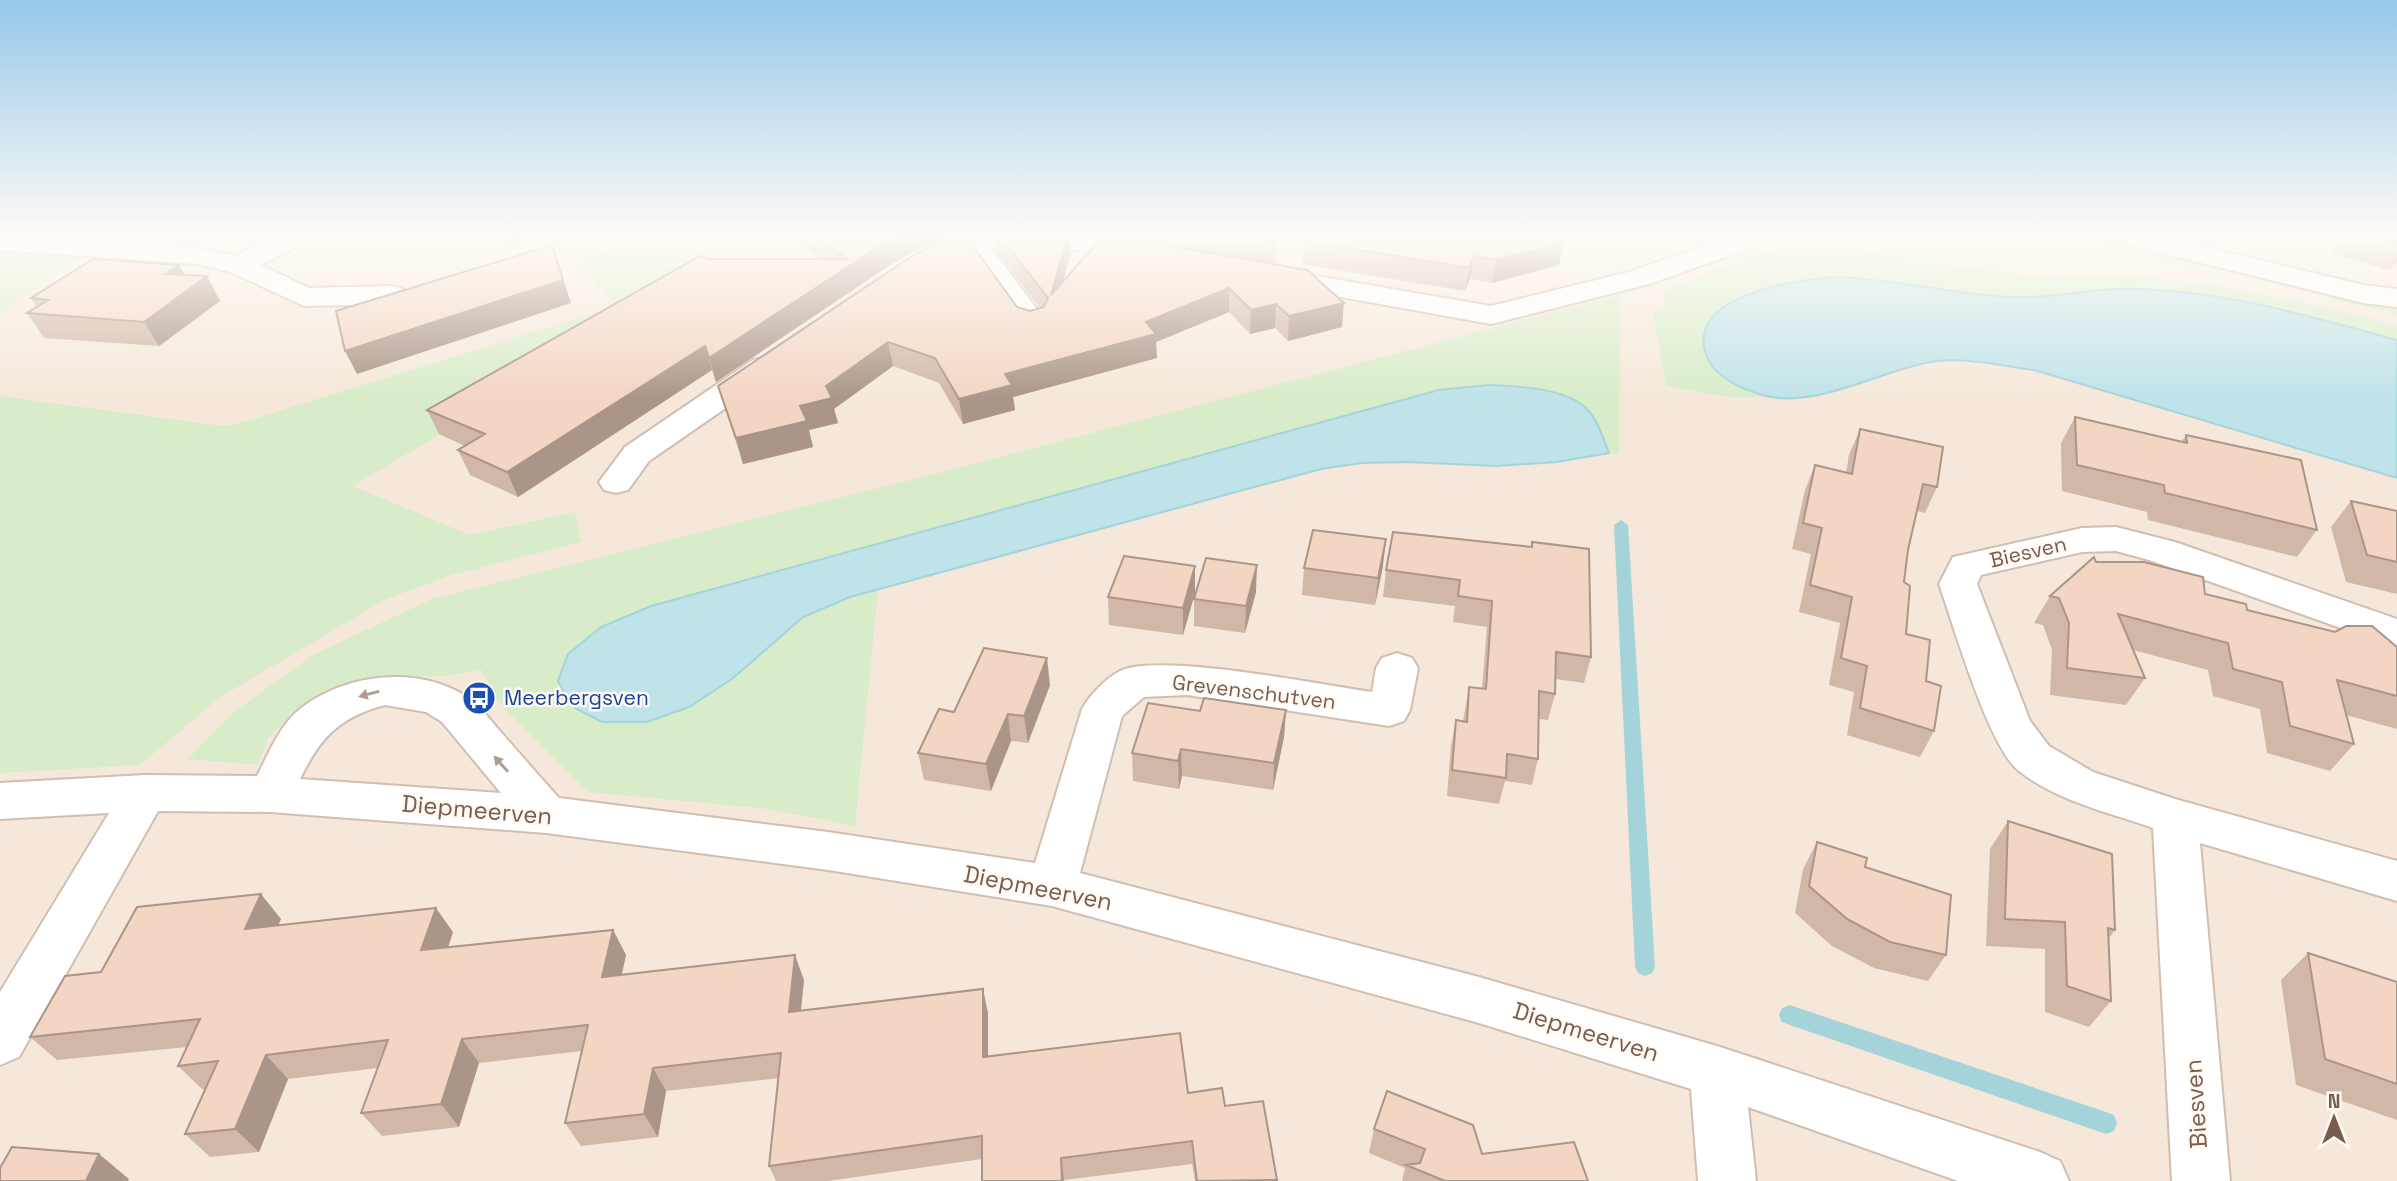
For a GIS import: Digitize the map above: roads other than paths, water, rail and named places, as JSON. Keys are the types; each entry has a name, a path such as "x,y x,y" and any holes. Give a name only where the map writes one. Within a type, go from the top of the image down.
{"street":[{"path":"275,290 300,308 393,295"},
{"path":"1007,290 1032,324"},
{"path":"1351,290 1491,315 1591,290"},
{"path":"2347,290 2397,298"},
{"path":"616,482 637,454 784,353"},
{"name":"Biesven","path":"2397,634 2162,551 2116,539 2082,540 1966,566 1958,584 2011,726 2033,758 2077,784 2175,817 2397,881"},
{"name":"Grevenschutven","path":"1052,886 1103,709 1134,682 1187,680 1389,709 1397,668"},
{"path":"270,794 297,740 315,720 357,697 385,690 436,698 457,711 546,815"},
{"path":"0,1040 145,793"},
{"name":"Diepmeerven","path":"0,801 145,793 270,794 546,815 828,851 1052,886 1479,1000 1717,1071 2040,1181"},
{"name":"Biesven","path":"2175,817 2201,1181"},
{"path":"1717,1071 1727,1181"}],"water":[{"path":"1762,290 1945,290 2010,297 2104,290 2170,291 2236,300 2397,340 2397,478 2034,370 1974,361 1950,360 1918,365 1828,393 1805,397 1762,395 1738,386 1716,371 1707,357 1704,336 1711,319 1727,305"},
{"path":"1489,385 1540,389 1577,401 1594,418 1609,453 1557,462 1496,466 1408,462 1362,463 1321,469 850,597 803,617 732,679 689,707 647,722 602,722 573,707 558,681 568,654 601,627 651,606 1439,390"}],"waterway":[{"path":"1621,525 1645,967"},
{"path":"1790,1015 2106,1123"}],"place":[{"name":"Meerbergsven","path":"479,698"}]}
